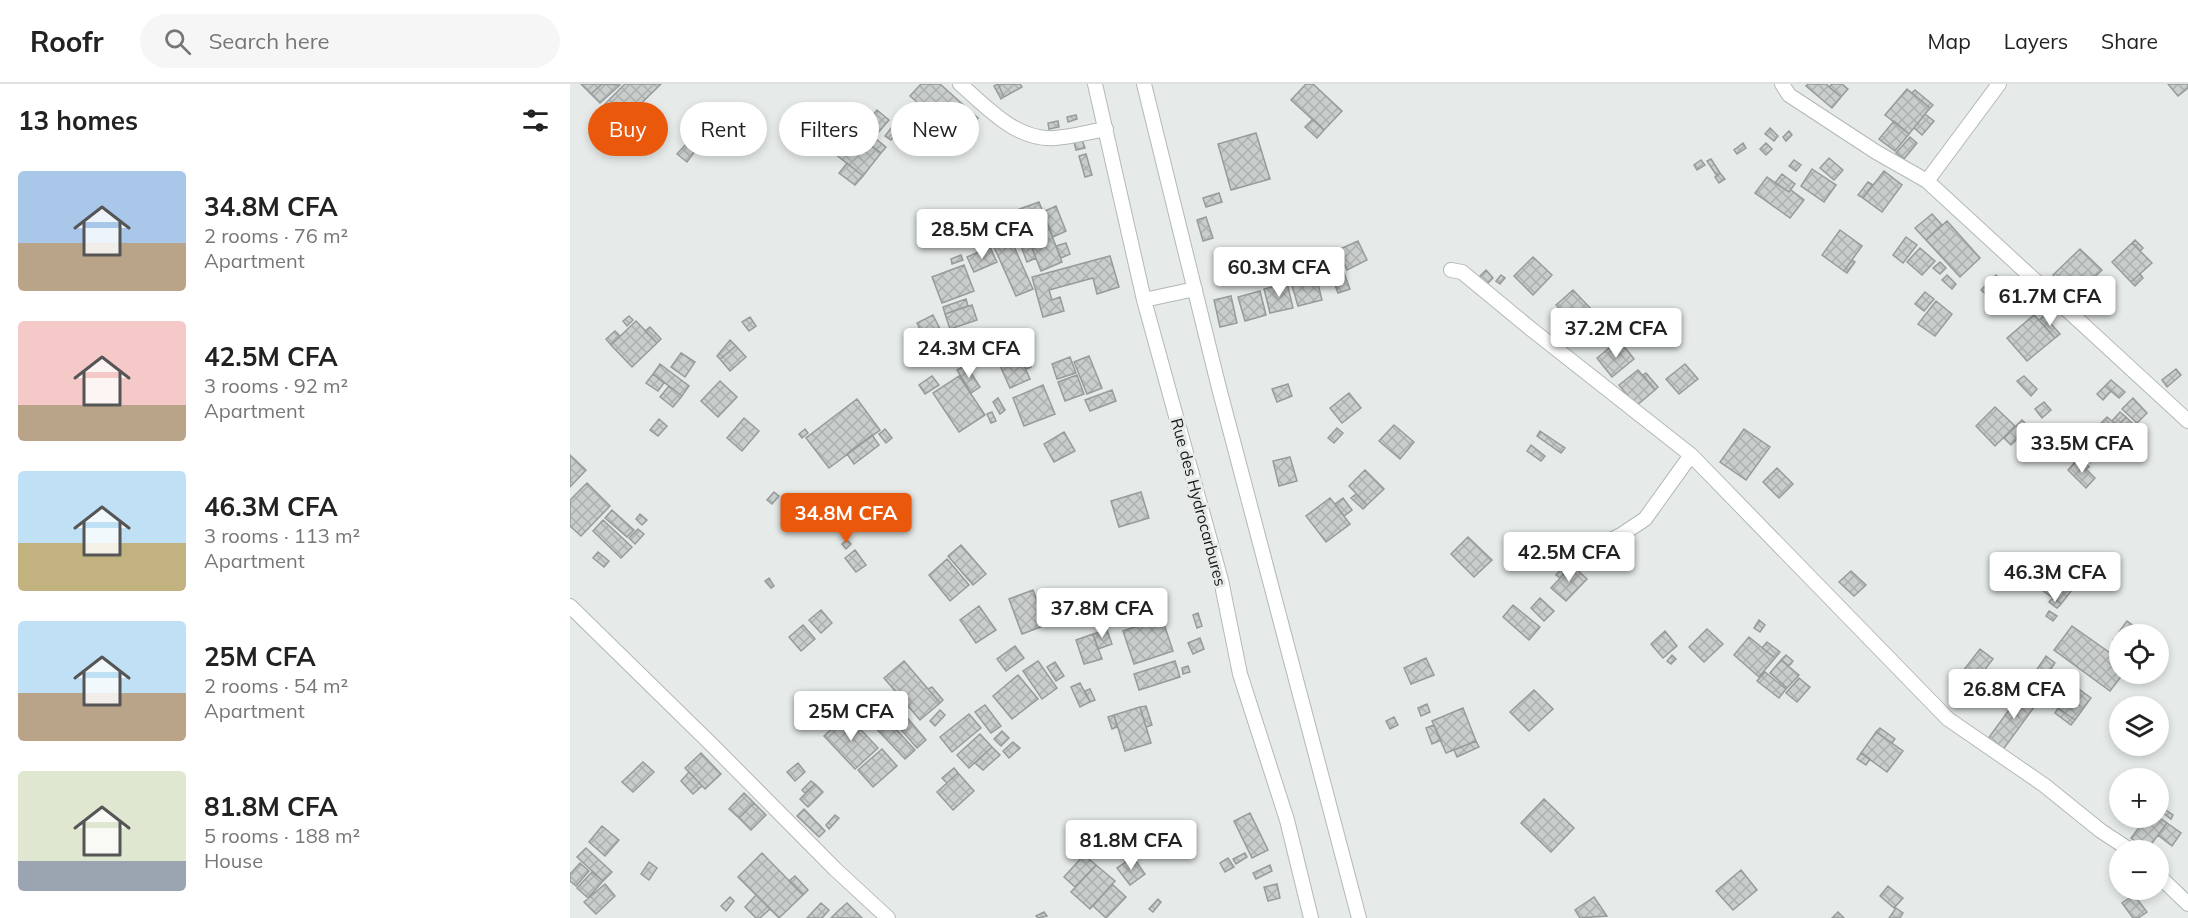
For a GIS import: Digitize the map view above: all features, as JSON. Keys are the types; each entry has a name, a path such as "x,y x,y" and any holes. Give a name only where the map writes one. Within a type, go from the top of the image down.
{"street":[{"path":"960,84 1010,126 1031,136 1054,138 1106,129"},
{"name":"Rue des Hydrocarbures","path":"1095,84 1144,300 1221,580 1240,674 1287,820 1311,918"},
{"path":"1144,84 1195,290 1359,918"},
{"path":"1782,84 1789,95 1876,152 1927,181 2188,421"},
{"path":"1927,181 1999,84"},
{"path":"1451,270 1462,272 1691,455 1948,718 2044,785 2115,840"},
{"path":"1144,300 1195,290"},
{"path":"1585,552 1621,535 1645,519 1691,455"},
{"path":"570,606 888,918"},
{"path":"2169,885 2188,903"}],"building":[{"path":"581,84 602,84 591,94"},
{"path":"602,84 620,85 601,102 591,94"},
{"path":"625,84 661,84 643,102 607,102"},
{"path":"921,84 940,84 960,102 917,102 910,96"},
{"path":"998,84 1004,97 1001,99 994,86"},
{"path":"998,84 1020,84 1022,87 1004,97"},
{"path":"1306,84 1313,84 1342,111 1324,130 1291,100"},
{"path":"1826,84 1841,97 1832,108 1806,86"},
{"path":"1832,84 1842,84 1848,89 1841,97 1829,87"},
{"path":"2168,84 2188,84 2188,88 2178,96"},
{"path":"1907,89 1930,108 1909,134 1885,115"},
{"path":"1915,90 1933,105 1930,108 1912,93"},
{"path":"879,112 889,120 879,132"},
{"path":"1925,114 1934,121 1922,135 1914,128"},
{"path":"1076,115 1077,119 1068,122 1067,117"},
{"path":"1313,119 1324,130 1317,138 1305,127"},
{"path":"1058,121 1059,127 1049,129 1048,123"},
{"path":"1894,121 1909,134 1895,151 1879,139"},
{"path":"891,128 891,140 885,136"},
{"path":"1770,128 1778,136 1774,141 1765,134"},
{"path":"1789,131 1792,135 1786,141 1783,137"},
{"path":"1256,133 1270,179 1231,190 1218,144"},
{"path":"1910,137 1917,143 1904,159 1896,153"},
{"path":"1082,140 1085,148 1076,150 1074,142"},
{"path":"879,141 886,147 881,153 879,152"},
{"path":"1743,143 1746,148 1737,154 1734,150"},
{"path":"1766,143 1772,149 1766,155 1760,149"},
{"path":"680,151 680,156 692,156 687,162 677,154"},
{"path":"1086,154 1092,175 1085,177 1079,156"},
{"path":"838,156 879,156 863,176"},
{"path":"1829,158 1843,170 1834,180 1820,168"},
{"path":"1711,159 1720,173 1717,176 1707,161"},
{"path":"1701,160 1705,165 1697,170 1694,165"},
{"path":"1794,160 1801,165 1796,171 1789,166"},
{"path":"847,163 863,176 855,185 839,173"},
{"path":"1812,169 1836,185 1824,202 1801,186"},
{"path":"1884,171 1902,185 1882,212 1863,198"},
{"path":"1720,173 1725,179 1719,183 1715,177"},
{"path":"1782,174 1795,184 1789,192 1775,183"},
{"path":"1767,177 1804,200 1790,218 1755,193"},
{"path":"1868,182 1873,185 1863,198 1858,195"},
{"path":"1219,193 1222,202 1206,207 1203,198"},
{"path":"1039,202 1062,262 1041,271 1017,210"},
{"path":"1056,206 1066,231 1053,237 1043,212"},
{"path":"1932,214 1942,225 1926,240 1915,228"},
{"path":"1206,217 1213,238 1203,241 1197,220"},
{"path":"1947,221 1980,258 1960,277 1926,240"},
{"path":"1840,230 1862,246 1844,271 1822,255"},
{"path":"1007,231 1033,289 1016,296 990,238"},
{"path":"1028,237 1036,258 1027,262 1019,241"},
{"path":"1906,237 1917,245 1903,263 1893,255"},
{"path":"2135,240 2143,248 2140,251 2132,243"},
{"path":"1358,241 1367,260 1347,270 1338,250"},
{"path":"1066,243 1070,254 1061,258 1056,246"},
{"path":"2132,243 2152,263 2131,282 2112,262"},
{"path":"990,247 997,262 974,272 967,257"},
{"path":"1920,248 1935,261 1922,275 1907,262"},
{"path":"2080,249 2102,270 2074,297 2053,275"},
{"path":"961,255 963,260 952,264 951,259"},
{"path":"1110,256 1119,287 1097,294 1093,278 1049,290 1052,300 1060,297 1064,311 1043,317 1032,277"},
{"path":"1533,257 1552,275 1533,295 1514,276"},
{"path":"1852,260 1855,262 1847,273 1844,271"},
{"path":"1940,262 1946,268 1940,274 1933,268"},
{"path":"964,265 974,291 942,303 932,277"},
{"path":"1341,265 1350,289 1338,293 1329,269"},
{"path":"1486,270 1493,278 1486,285 1478,278"},
{"path":"2140,274 2143,278 2135,286 2131,282"},
{"path":"1501,275 1505,278 1500,284 1496,281"},
{"path":"1947,275 1956,284 1952,289 1942,280"},
{"path":"1996,275 2004,283 1990,298 1981,290"},
{"path":"1316,276 1322,300 1298,306 1291,282"},
{"path":"1287,283 1293,308 1270,313 1264,289"},
{"path":"1573,290 1591,309 1574,324 1556,305"},
{"path":"1260,291 1266,315 1245,321 1238,297"},
{"path":"1925,292 1934,299 1924,311 1915,304"},
{"path":"1231,296 1237,323 1220,327 1214,300"},
{"path":"966,299 968,306 945,314 943,307"},
{"path":"1936,301 1952,314 1935,336 1918,324"},
{"path":"972,305 977,320 950,329 945,314"},
{"path":"933,315 947,343 931,351 917,323"},
{"path":"2034,315 2055,338 2027,361 2007,338"},
{"path":"629,316 633,320 627,326 623,321"},
{"path":"2044,316 2060,334 2055,338 2039,320"},
{"path":"750,317 756,326 749,331 742,322"},
{"path":"636,321 657,343 632,367 611,345"},
{"path":"650,327 661,339 657,343 645,331"},
{"path":"615,331 620,336 611,345 606,339"},
{"path":"730,340 736,346 720,359 717,356"},
{"path":"1619,340 1634,359 1612,377 1597,358"},
{"path":"942,345 947,354 936,360 931,351"},
{"path":"736,346 746,357 730,371 720,359"},
{"path":"1024,350 1031,367 1026,369 1018,352"},
{"path":"1018,352 1030,379 1010,388 998,361"},
{"path":"681,353 695,362 685,377 671,367"},
{"path":"1089,356 1102,388 1087,394 1074,362"},
{"path":"1070,357 1076,373 1057,379 1052,364"},
{"path":"660,364 689,386 682,396 653,374"},
{"path":"1685,364 1698,379 1679,394 1666,379"},
{"path":"966,365 980,387 971,393 957,370"},
{"path":"2176,369 2181,375 2167,387 2162,380"},
{"path":"1638,370 1655,390 1636,406 1619,385"},
{"path":"1646,373 1658,387 1655,390 1643,375"},
{"path":"653,374 664,383 658,391 646,383"},
{"path":"1077,375 1084,394 1065,401 1058,382"},
{"path":"932,376 939,385 925,394 919,385"},
{"path":"959,376 985,415 959,432 933,393"},
{"path":"2024,376 2037,389 2031,396 2017,381"},
{"path":"2111,380 2125,392 2119,398 2105,386"},
{"path":"720,381 737,397 718,417 701,401"},
{"path":"1288,384 1292,396 1277,402 1272,389"},
{"path":"1043,385 1055,414 1024,426 1013,398"},
{"path":"669,386 682,396 673,407 660,397"},
{"path":"2105,386 2111,391 2103,400 2097,394"},
{"path":"1112,390 1116,401 1090,411 1085,400"},
{"path":"1349,393 1361,408 1342,423 1330,408"},
{"path":"998,398 1005,410 1000,414 993,402"},
{"path":"2133,398 2147,413 2137,423 2122,409"},
{"path":"857,399 880,430 829,468 806,438"},
{"path":"2044,402 2051,410 2042,418 2035,409"},
{"path":"1995,407 2015,426 1995,446 1976,426"},
{"path":"992,412 996,421 991,423 987,414"},
{"path":"2120,412 2126,417 2118,426 2112,421"},
{"path":"2107,417 2118,426 2105,440 2094,430"},
{"path":"2126,417 2136,427 2116,449 2105,440"},
{"path":"744,418 759,431 742,451 727,438"},
{"path":"659,419 667,426 658,436 650,430"},
{"path":"2022,420 2029,427 2011,445 2004,438"},
{"path":"2077,424 2085,432 2079,437 2071,429"},
{"path":"1394,425 1414,442 1400,459 1379,441"},
{"path":"1337,428 1343,433 1334,443 1328,438"},
{"path":"805,429 808,433 802,438 799,434"},
{"path":"885,429 892,438 886,443 879,434"},
{"path":"1744,429 1770,447 1746,480 1720,462"},
{"path":"2093,430 2114,451 2107,458 2086,437"},
{"path":"1540,431 1565,448 1561,453 1537,436"},
{"path":"1064,432 1075,451 1054,462 1044,444"},
{"path":"872,435 879,445 854,464 847,454"},
{"path":"1531,445 1545,456 1541,461 1527,451"},
{"path":"570,455 586,470 570,487"},
{"path":"1290,457 1297,481 1279,486 1273,461"},
{"path":"2080,458 2089,467 2086,469 2077,460"},
{"path":"2077,460 2095,478 2086,488 2068,470"},
{"path":"1777,468 1793,484 1779,498 1763,482"},
{"path":"1365,470 1384,489 1367,505 1349,486"},
{"path":"587,483 610,506 581,536 570,526 570,500"},
{"path":"774,492 779,496 772,504 767,500"},
{"path":"1141,492 1149,518 1119,527 1111,501"},
{"path":"1356,494 1367,505 1363,509 1351,498"},
{"path":"1330,498 1350,524 1326,542 1306,516"},
{"path":"1343,498 1352,510 1344,516 1335,504"},
{"path":"790,503 797,510 794,513 786,506"},
{"path":"612,510 634,530 627,537 605,518"},
{"path":"640,514 647,520 642,525 636,519"},
{"path":"603,520 632,547 621,558 593,531"},
{"path":"638,529 644,534 635,544 629,538"},
{"path":"1468,537 1492,560 1474,577 1451,554"},
{"path":"847,540 851,544 846,549 842,544"},
{"path":"1544,543 1550,549 1544,554 1539,547"},
{"path":"961,545 986,574 973,585 948,556"},
{"path":"855,550 866,565 856,572 845,558"},
{"path":"598,552 609,561 604,567 593,558"},
{"path":"2056,556 2082,577 2061,604 2034,584"},
{"path":"947,559 969,585 950,601 929,575"},
{"path":"1568,561 1572,565 1560,578 1556,575"},
{"path":"1572,565 1587,579 1566,601 1551,588"},
{"path":"1851,571 1866,585 1854,596 1839,582"},
{"path":"769,578 774,586 771,588 765,581"},
{"path":"1033,590 1046,625 1022,634 1009,599"},
{"path":"1540,598 1554,611 1544,621 1531,608"},
{"path":"2053,598 2061,604 2057,608 2049,602"},
{"path":"1513,605 1540,627 1529,640 1503,617"},
{"path":"979,606 996,630 976,643 960,620"},
{"path":"821,610 832,623 821,633 809,620"},
{"path":"2049,611 2057,616 2053,621 2046,616"},
{"path":"1198,613 1202,626 1197,628 1193,615"},
{"path":"1162,618 1173,651 1134,664 1123,631"},
{"path":"1759,620 1765,625 1760,632 1754,628"},
{"path":"803,625 815,639 801,651 789,637"},
{"path":"2072,626 2109,652 2109,684 2115,684 2110,691 2054,650"},
{"path":"1707,629 1723,644 1704,662 1689,647"},
{"path":"1107,630 1112,644 1098,649 1093,634"},
{"path":"1665,631 1677,646 1663,658 1651,644"},
{"path":"1093,634 1102,659 1084,664 1076,640"},
{"path":"1749,637 1775,658 1759,677 1734,655"},
{"path":"1200,638 1204,649 1193,654 1188,643"},
{"path":"1767,642 1780,652 1775,658 1762,648"},
{"path":"1015,646 1024,658 1006,671 997,659"},
{"path":"1980,649 1993,659 1972,686 1959,676"},
{"path":"1672,655 1676,659 1671,664 1667,661"},
{"path":"1786,655 1793,661 1789,666 1781,660"},
{"path":"2046,656 2055,663 2036,691 2027,684"},
{"path":"1426,658 1434,675 1411,684 1404,668"},
{"path":"1781,660 1799,675 1787,688 1770,673"},
{"path":"904,661 940,703 920,720 884,678"},
{"path":"1038,661 1057,688 1042,699 1023,671"},
{"path":"1175,661 1180,677 1139,690 1134,674"},
{"path":"1055,662 1064,676 1056,681 1047,667"},
{"path":"1188,666 1190,672 1183,674 1182,668"},
{"path":"1765,672 1786,689 1779,698 1757,681"},
{"path":"2055,672 2091,698 2075,720 2039,694"},
{"path":"1018,675 1038,699 1012,719 993,696"},
{"path":"1799,678 1810,687 1797,702 1786,693"},
{"path":"1080,683 1090,702 1080,707 1071,687"},
{"path":"932,687 943,700 940,703 928,689"},
{"path":"2025,688 2040,699 2002,751 1987,740"},
{"path":"1090,689 1095,700 1090,702 1085,691"},
{"path":"1534,690 1553,709 1529,731 1510,712"},
{"path":"894,702 926,740 917,748 884,710"},
{"path":"1427,704 1430,712 1421,716 1418,708"},
{"path":"985,705 1001,726 991,733 975,712"},
{"path":"1146,706 1152,725 1146,727 1140,707"},
{"path":"1140,707 1151,743 1125,751 1114,715"},
{"path":"1463,708 1476,741 1446,753 1432,721"},
{"path":"2058,708 2075,720 2071,725 2055,713"},
{"path":"940,710 945,715 935,726 930,721"},
{"path":"882,714 915,750 905,759 871,723"},
{"path":"969,714 981,728 952,752 940,737"},
{"path":"847,715 878,748 855,769 824,736"},
{"path":"1114,715 1117,727 1112,729 1108,717"},
{"path":"1394,717 1398,725 1390,729 1386,721"},
{"path":"1434,725 1441,740 1432,744 1426,728"},
{"path":"1880,728 1895,739 1892,743 1876,732"},
{"path":"1002,731 1009,738 1001,746 994,739"},
{"path":"1876,732 1903,751 1887,772 1861,753"},
{"path":"980,734 992,747 969,768 957,755"},
{"path":"1476,741 1479,747 1457,757 1454,750"},
{"path":"1013,742 1020,748 1009,758 1003,751"},
{"path":"992,747 1000,755 983,770 975,763"},
{"path":"882,749 897,766 873,787 858,770"},
{"path":"701,753 721,774 705,789 685,768"},
{"path":"1861,753 1870,759 1866,765 1857,759"},
{"path":"643,762 654,772 633,792 622,782"},
{"path":"798,763 805,772 795,781 787,772"},
{"path":"954,768 958,773 947,783 942,778"},
{"path":"689,772 702,786 693,794 681,781"},
{"path":"958,773 974,791 953,810 937,792"},
{"path":"811,781 815,784 805,793 802,790"},
{"path":"815,784 823,792 808,807 800,799"},
{"path":"744,793 754,803 739,818 729,809"},
{"path":"1544,799 1574,828 1551,852 1521,823"},
{"path":"754,803 766,815 751,830 739,818"},
{"path":"804,809 825,831 819,837 797,816"},
{"path":"1250,813 1268,850 1252,858 1234,821"},
{"path":"835,815 839,818 829,829 826,825"},
{"path":"2169,824 2181,833 2172,846 2169,840 2164,840 2158,835 2163,828 2169,828"},
{"path":"602,826 619,840 605,856 589,842"},
{"path":"2138,828 2163,828 2154,840 2131,838"},
{"path":"586,848 612,872 603,881 577,857"},
{"path":"762,853 803,895 779,918 738,877"},
{"path":"1245,853 1247,857 1236,864 1233,859"},
{"path":"1084,855 1096,865 1075,887 1064,877"},
{"path":"1133,857 1145,874 1130,885 1117,868"},
{"path":"1228,858 1234,867 1225,872 1220,863"},
{"path":"649,862 657,868 649,880 641,874"},
{"path":"580,863 589,871 576,886 570,881 570,874"},
{"path":"1096,865 1115,881 1090,909 1071,892"},
{"path":"1270,865 1272,871 1256,879 1253,873"},
{"path":"1741,870 1757,890 1733,910 1716,891"},
{"path":"592,872 603,881 588,898 577,888"},
{"path":"795,876 808,890 803,895 789,881"},
{"path":"605,884 615,896 596,914 584,902"},
{"path":"1112,884 1126,897 1106,918 1093,906"},
{"path":"1277,884 1280,898 1268,901 1264,887"},
{"path":"1888,886 1903,898 1894,908 1880,896"},
{"path":"756,895 770,909 760,918 756,918 745,907"},
{"path":"730,897 734,901 726,911 721,906"},
{"path":"1594,897 1607,916 1580,918 1575,910"},
{"path":"1158,899 1161,902 1153,912 1149,909"},
{"path":"2126,900 2138,900 2147,912 2138,918 2133,918 2122,903"},
{"path":"821,903 829,910 822,918 807,918"},
{"path":"847,903 862,918 831,918 838,911"},
{"path":"1896,908 1903,913 1900,918 1889,918"},
{"path":"1044,912 1047,916 1038,918 1036,916"},
{"path":"1838,912 1844,918 1832,918"}]}
